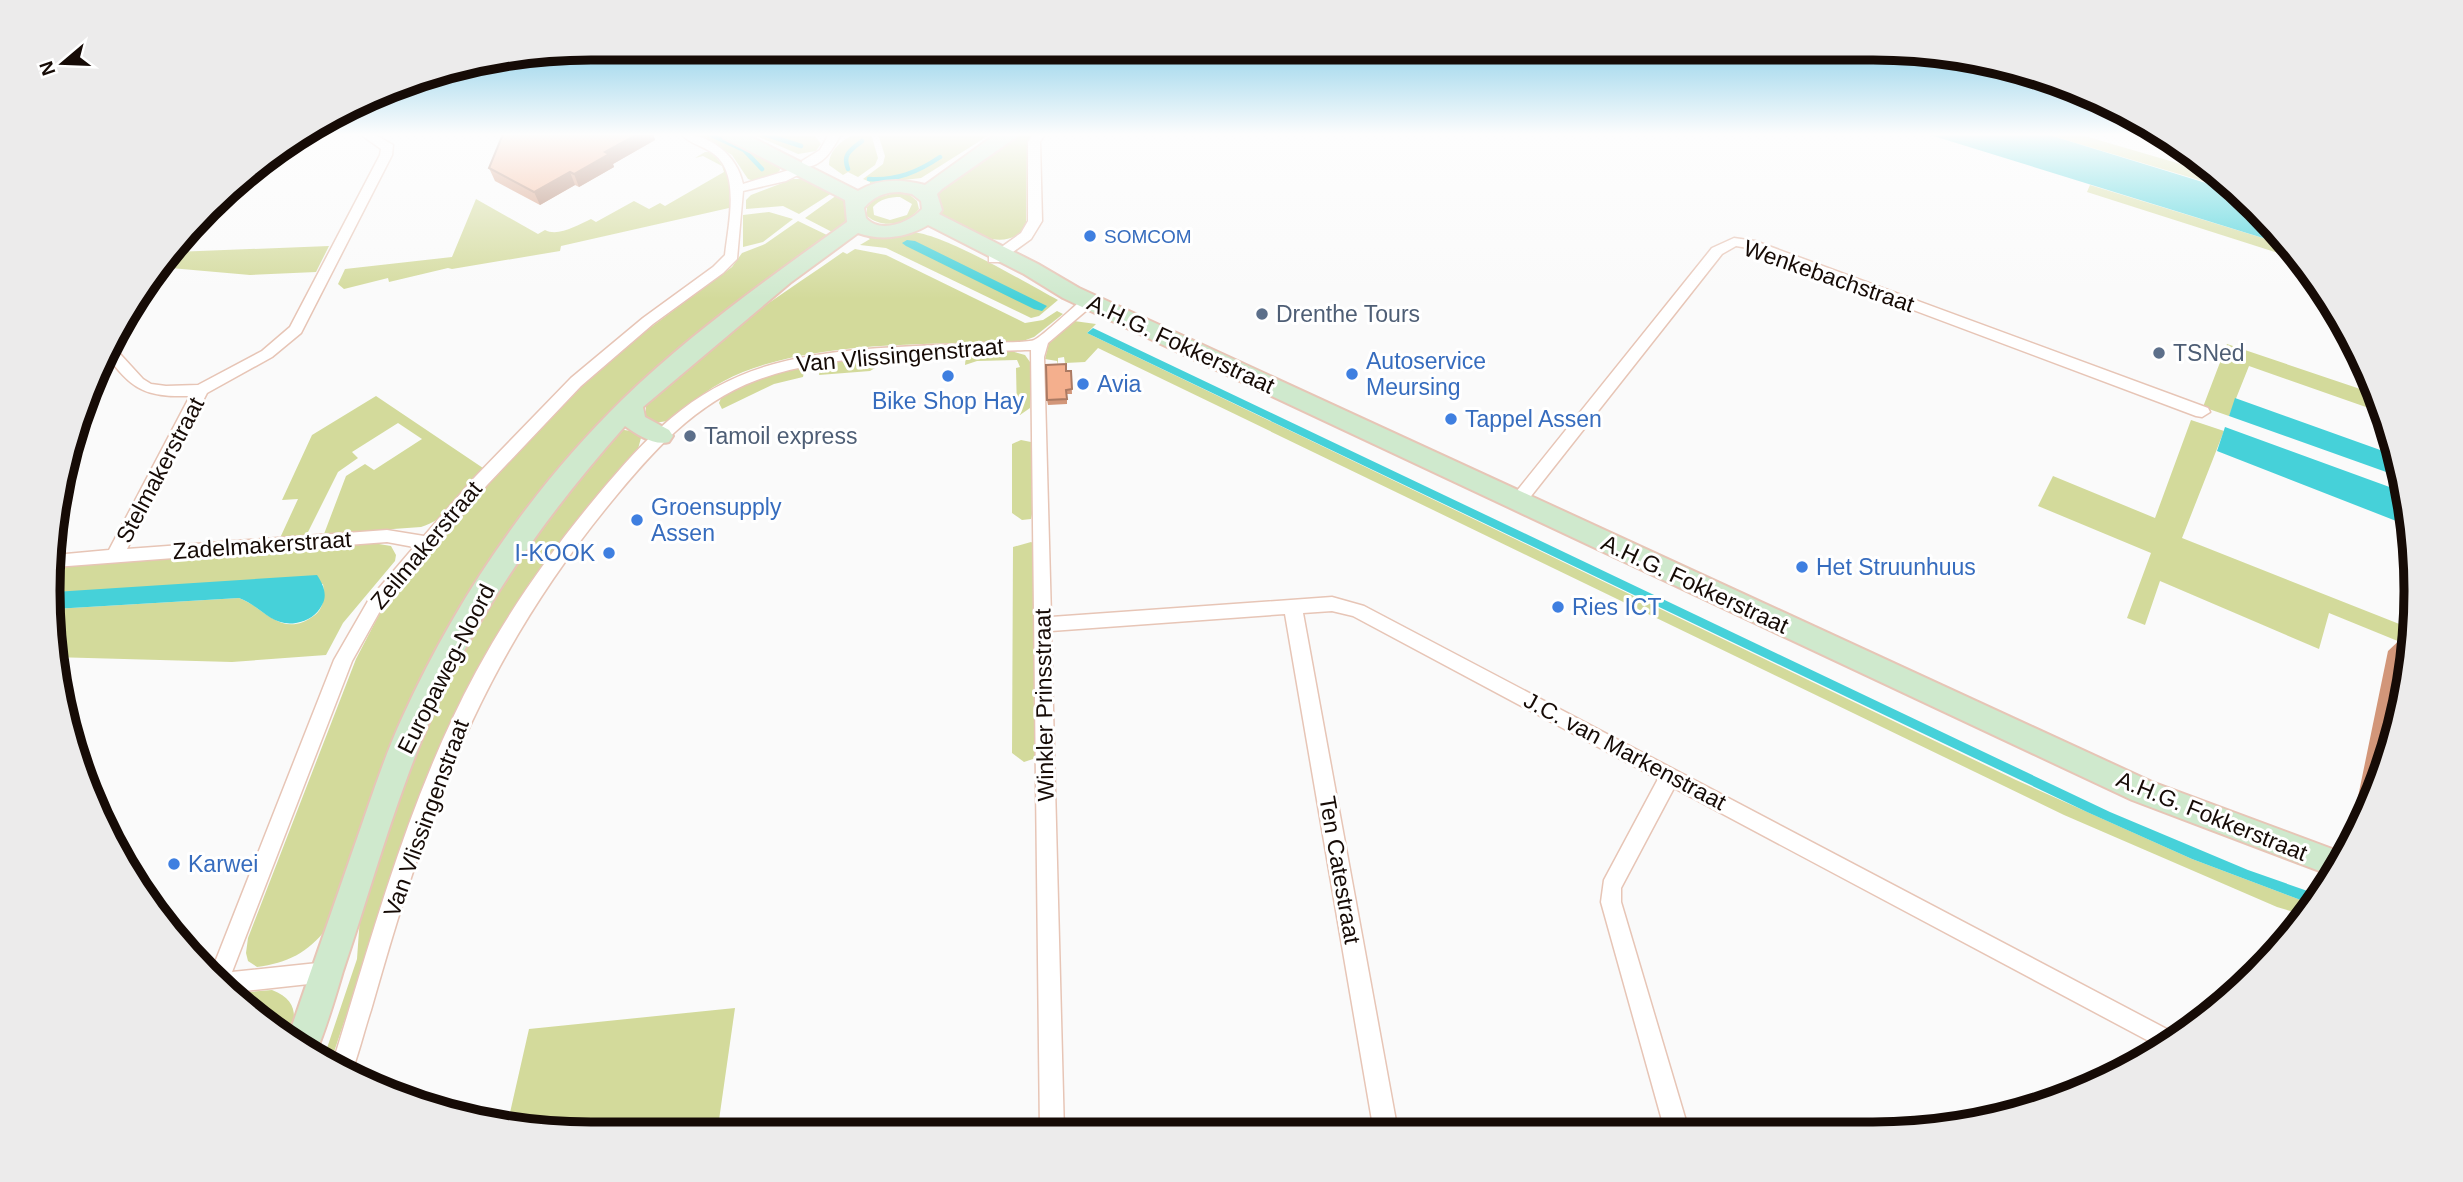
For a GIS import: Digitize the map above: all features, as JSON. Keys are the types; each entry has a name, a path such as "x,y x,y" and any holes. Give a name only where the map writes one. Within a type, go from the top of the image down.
{"street":[{"name":"Stelmakerstraat","path":"115,556 201,390 267,354 296,330 368,189"},
{"name":"Zeilmakerstraat","path":"222,974 352,642 374,606 499,460 576,382 648,321 730,260 733,252 737,189"},
{"path":"861,189 866,211 892,232 920,222 933,204 919,190 914,189"},
{"path":"866,211 890,189"},
{"path":"997,257 1026,236 1035,221 1035,189"},
{"name":"Europaweg-Noord","path":"305,1038 407,740 467,619 514,544 570,472 631,405 686,356 756,302 794,281 866,211"},
{"name":"A.H.G. Fokkerstraat","path":"920,222 942,226 1060,288 2142,791 2329,861"},
{"name":"Wenkebachstraat","path":"1518,501 1717,251 1734,242 1751,244 2202,412"},
{"path":"1038,345 1089,301"},
{"name":"Van Vlissingenstraat","path":"344,1061 429,800 467,708 535,587 584,523 661,436 685,413 709,396 780,366 866,355 1038,345"},
{"name":"Winkler Prinsstraat","path":"1038,345 1052,1122"},
{"path":"114,357 134,382 146,390 201,390"},
{"path":"631,405 634,421 661,436"},
{"name":"Zadelmakerstraat","path":"61,561 387,536 426,543"},
{"name":"J.C. van Markenstraat","path":"1043,625 1293,609 1332,604 1358,611 2162,1036"},
{"name":"Ten Catestraat","path":"1293,609 1384,1122"},
{"path":"1671,775 1611,887 1611,902 1674,1122"},
{"name":"Zeilmakerstraat","path":"232,982 327,972"}],"green space":[{"path":"694,189 730,189 729,208 561,246 560,251 448,268 389,282 388,278 344,289 338,284 345,269 452,257 476,199 538,234 545,230 562,231 591,219 596,222 634,201 649,209 660,203 665,206"},
{"path":"766,189 826,189 832,193 799,214 783,206 746,209 746,200"},
{"path":"940,189 1026,189 1026,228 1016,236 1005,239 983,237 939,214 937,194"},
{"path":"2088,189 2104,189 2272,241 2284,255 2087,192"},
{"path":"895,193 910,195 917,201 919,209 901,222 880,223 867,216 867,207 876,198","holes":["900,197 912,204 907,215 890,220 874,215 873,207 885,199"]},
{"path":"837,195 846,200 847,226 834,233 805,218"},
{"path":"769,212 793,219 763,242 743,247 743,215"},
{"path":"798,221 829,236 743,303 493,559 327,928 304,950 278,963 257,967 248,961 248,938 356,659 381,611 486,487 572,394 627,345 732,267 742,253 765,244"},
{"path":"911,232 963,249 1058,300 1039,316 1031,318 886,248 860,245 870,239 867,237"},
{"path":"329,246 316,272 250,275 168,268 182,252"},
{"path":"855,249 886,255 1025,323 1043,320 1057,311 1063,314 1034,337 1023,341 844,349 775,362 743,372 723,382 667,421 655,423 646,418 646,406 715,342 843,252 847,254"},
{"path":"1074,321 1096,324 1087,333 2016,780 2192,859 2304,901 2296,913 2277,907 2064,815 1098,348 1085,362 1065,363 1064,357 1058,358 1058,365 1057,361 1045,359 1049,343"},
{"path":"2227,344 2364,390 2371,409 2249,366 2229,416 2203,407"},
{"path":"1011,351 1025,355 1030,362 1030,408 1020,415 1017,414 1016,368 1020,367 1017,360 977,361 965,365 966,354"},
{"path":"870,360 875,363 875,368 870,371 819,375 821,363"},
{"path":"805,367 803,377 774,384 722,409 719,403 722,396 760,378"},
{"path":"376,396 483,468 456,503 431,523 421,527 324,534 346,476 365,464 374,470 422,439 398,423 352,452 358,458 338,472 306,536 280,538 298,499 282,500 312,435"},
{"path":"2191,420 2224,431 2182,538 2402,625 2401,642 2329,613 2319,649 2160,581 2145,625 2127,618 2151,553 2038,506 2053,476 2155,518"},
{"path":"618,429 637,432 641,438 638,449 568,531 530,582 460,703 421,792 333,1055 326,1051 357,959 361,902 423,728 510,564"},
{"path":"1021,440 1031,442 1032,514 1031,519 1022,520 1012,513 1012,444"},
{"path":"1031,542 1035,544 1036,758 1024,762 1012,753 1013,547"},
{"path":"373,543 391,546 396,555 395,561 343,623 326,655 232,662 64,657 61,609 239,598 275,620 293,624 303,622 320,609 324,597 323,584 60,592 61,567"},
{"path":"272,990 286,998 293,1008 292,1030 267,1013 243,993"},
{"path":"735,1008 719,1120 591,1122 509,1116 529,1029"}],"water":[{"path":"2105,189 2220,189 2272,241"},
{"path":"907,240 915,241 1047,306 1042,311 1034,309 902,243"},
{"path":"1093,328 2110,812 2248,870 2310,892 2304,901 2192,859 2087,812 1087,333"},
{"path":"2235,398 2385,452 2390,473 2229,416"},
{"path":"2225,427 2393,488 2399,522 2217,451"},
{"path":"317,575 325,597 315,615 296,623 287,623 273,619 239,598 61,609 60,592"}],"building":[{"name":"Avia","path":"1066,364 1066,371 1071,371 1072,389 1066,390 1067,399 1047,400 1046,365"}],"place":[{"name":"SOMCOM","path":"1090,236"},
{"name":"Drenthe Tours","path":"1262,314"},
{"name":"TSNed","path":"2159,353"},
{"name":"Autoservice Meursing","path":"1352,374"},
{"name":"Bike Shop Hay","path":"948,376"},
{"name":"Avia","path":"1083,384"},
{"name":"Tappel Assen","path":"1451,419"},
{"name":"Tamoil express","path":"690,436"},
{"name":"Groensupply Assen","path":"637,520"},
{"name":"I-KOOK","path":"609,553"},
{"name":"Het Struunhuus","path":"1802,567"},
{"name":"Ries ICT","path":"1558,607"},
{"name":"Karwei","path":"174,864"}]}
